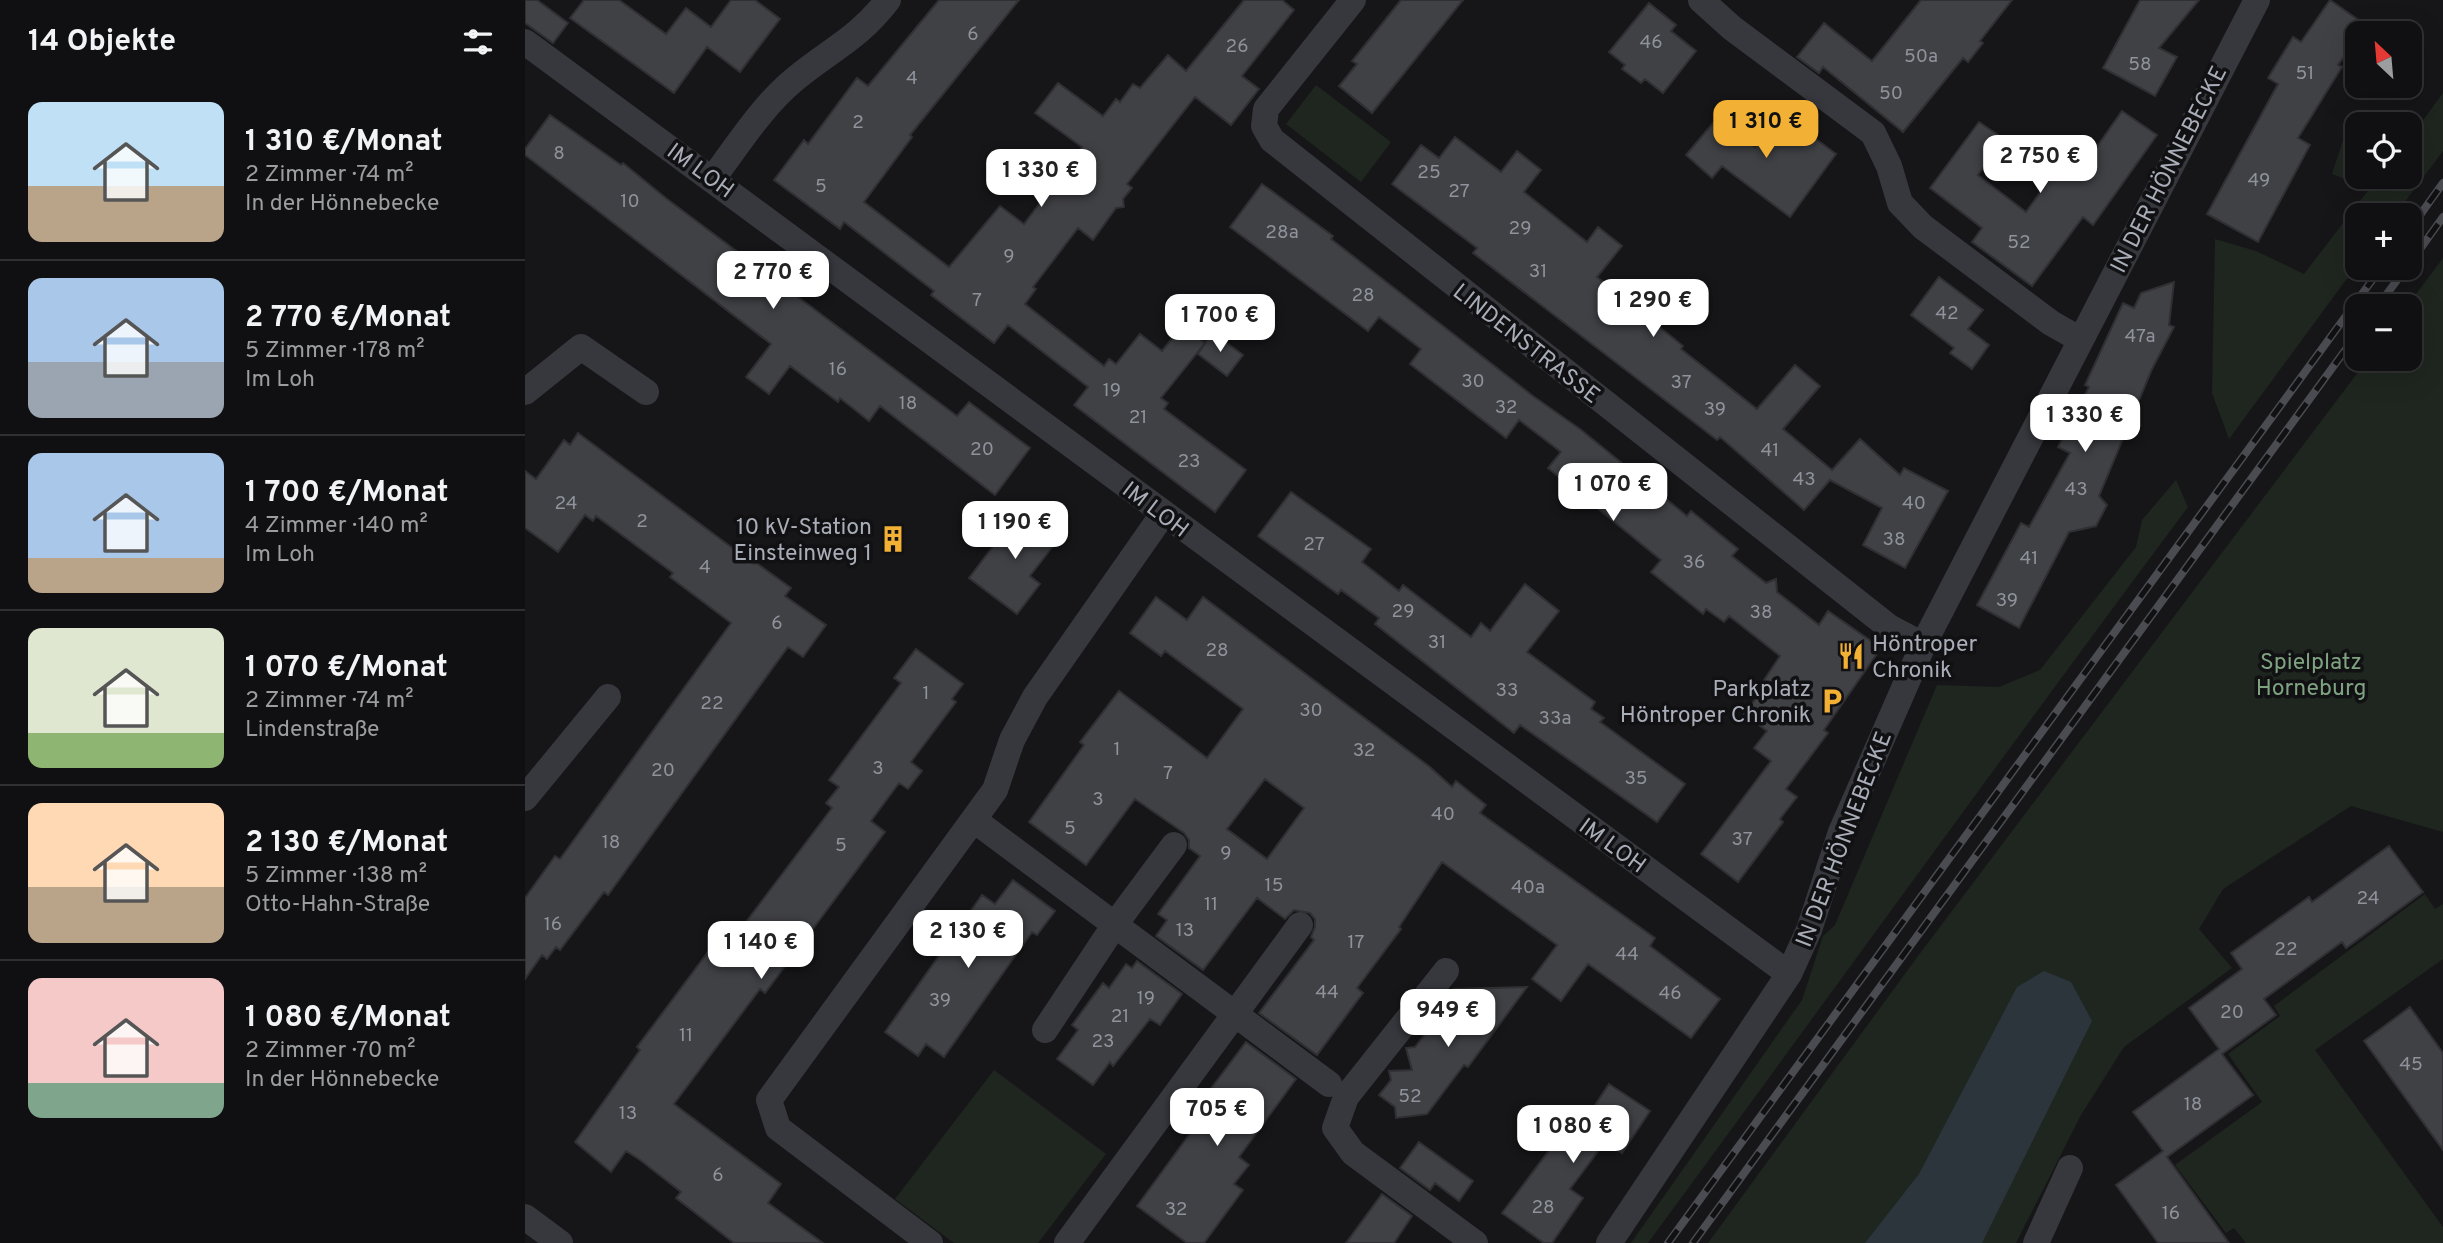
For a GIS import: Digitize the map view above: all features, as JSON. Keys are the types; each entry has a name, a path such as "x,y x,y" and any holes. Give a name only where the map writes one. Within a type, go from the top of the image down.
{"street":[{"path":"713,178 774,99 795,79 847,44 870,23 888,0"},
{"name":"LINDENSTRASSE","path":"1353,0 1266,109 1264,126 1272,140 1889,627 1923,645"},
{"path":"1701,0 1732,28 1873,133 1889,166 1900,203 1923,227 2050,323 2081,340"},
{"name":"IN DER HÖNNEBECKE","path":"1609,1243 1631,1214 1789,974 1809,930 1841,832 1923,645 2257,0"},
{"name":"IM LOH","path":"525,42 713,178 1163,514 1789,974"},
{"path":"525,392 581,347 646,392"},
{"path":"930,1243 778,1128 769,1100 995,790 1012,740 1035,697 1163,514"},
{"path":"525,799 608,697"},
{"path":"974,820 1329,1084"},
{"path":"1045,1030 1116,923 1174,845"},
{"path":"1066,1243 1300,925"},
{"path":"1446,971 1346,1097 1335,1128 1353,1153 1475,1243"},
{"path":"2036,1243 2070,1168"},
{"path":"525,1217 559,1243"}],"green space":[{"path":"1316,85 1391,142 1361,182 1286,124"},
{"path":"2443,93 2443,151 2422,179 2422,122"},
{"path":"2345,134 2345,179 2332,174"},
{"path":"2369,189 2414,189 2404,203 2358,203"},
{"path":"2345,221 2346,280 2229,439 2212,393 2215,239 2256,251 2304,274"},
{"name":"Spielplatz Horneburg","path":"2443,258 2443,832 2351,806 2223,889 2199,929 2232,968 2124,1047 2081,1115 2016,1243 1708,1243 1918,956 2359,371 2422,371 2422,294 2416,294"},
{"path":"2176,480 2188,507 1648,1243 1631,1243 1802,1000 1823,936 1835,925 1937,685 1999,687 2040,670 2136,547 2142,520"},
{"path":"2425,894 2435,909 2443,904 2443,959 2315,1050 2443,1227 2443,1243 2246,1243 2234,1228 2226,1233 2175,1165 2262,1102 2228,1054 2280,1016 2274,1006"},
{"path":"994,1070 1106,1154 1038,1243 954,1243 895,1199"}],"shaded area":[{"path":"2044,971 2071,982 2092,1021 1982,1243 1865,1243 1919,1174 2017,987"}],"building":[{"path":"525,0 537,0 568,23 553,43 525,23"},
{"path":"584,0 619,0 666,34 686,8 711,27 731,0 755,0 780,19 740,72 707,47 674,93 570,18"},
{"path":"939,0 1019,0 910,135 912,137 864,202 949,267 1000,206 1024,224 1048,192 1046,181 1057,180 1082,147 1035,113 1058,83 1103,116 1116,99 1120,102 1133,84 1140,88 1168,55 1186,71 1244,0 1282,0 1294,10 1242,76 1259,89 1231,125 1195,97 1127,184 1132,188 1123,199 1124,207 1116,208 1093,240 1078,228 1033,287 1036,289 1025,304 1104,366 1109,359 1116,364 1140,334 1162,351 1183,325 1205,343 1161,398 1168,403 1164,409 1246,470 1215,512 1074,405 1088,387 1008,325 994,343 931,295 934,291 844,222 840,229 774,180 804,140 808,144 857,78 868,86"},
{"path":"1401,0 1463,0 1372,113 1339,86 1357,64 1352,61"},
{"path":"1921,0 2012,0 1980,41 1983,43 1968,62 1963,58 1903,132 1823,67 1819,73 1797,57 1824,23 1872,61"},
{"path":"2140,0 2199,0 2159,48 2177,57 2155,96 2103,68"},
{"path":"2330,0 2360,21 2345,21 2345,55 2338,65 2342,67 2298,138 2310,145 2258,242 2207,214 2278,84 2268,78 2293,37 2301,42"},
{"path":"1649,3 1676,25 1671,31 1696,51 1663,93 1645,79 1641,83 1622,69 1625,65 1609,52"},
{"path":"2122,111 2157,135 2093,225 2083,217 2032,286 1972,242 1982,228 1930,188 1979,122 2004,139 1978,175 2026,212 2075,144 2091,155"},
{"path":"1781,113 1836,154 1790,217 1722,166 1712,178 1686,155 1719,116 1755,147"},
{"path":"550,115 621,165 623,163 667,199 957,416 969,402 1030,448 995,495 880,406 869,421 840,398 838,402 790,366 769,394 746,377 771,344 525,155 525,149"},
{"path":"1455,137 1501,172 1517,151 1541,170 1524,192 1587,242 1598,227 1622,246 1597,277 1757,409 1795,365 1820,386 1783,429 1832,470 1860,439 1900,475 1904,468 1948,491 1905,568 1863,545 1882,508 1830,480 1804,510 1720,437 1717,440 1473,253 1477,248 1392,184 1421,145 1439,158"},
{"path":"1262,184 1333,236 1331,239 1533,396 1580,429 1687,516 1691,511 1738,549 1732,556 1766,583 1776,579 1777,592 1819,625 1828,611 1881,648 1824,730 1828,733 1786,789 1797,797 1780,819 1783,822 1738,882 1701,854 1771,761 1754,748 1767,731 1744,714 1766,685 1762,683 1780,656 1729,616 1724,622 1706,609 1703,614 1651,572 1661,560 1548,468 1561,452 1519,420 1506,438 1410,364 1421,349 1379,317 1368,331 1230,227"},
{"path":"1939,277 1983,310 1968,329 1989,345 1972,369 1950,353 1954,348 1911,315"},
{"path":"2174,282 2169,325 2174,327 2152,369 2099,496 2107,505 2096,526 2069,532 2019,628 1977,605 2021,523 2029,527 2070,453 2058,447 2089,387 2085,385 2123,303 2134,308 2141,293"},
{"path":"1212,332 1243,355 1227,376 1198,354"},
{"path":"578,433 754,564 755,562 791,588 785,596 826,625 803,657 788,647 608,895 604,892 560,950 556,947 547,959 542,955 525,979 525,898 555,856 560,859 731,623 670,577 673,573 596,516 593,521 585,515 558,552 525,528 525,471 536,479 564,440 570,445"},
{"path":"1291,492 1371,549 1362,562 1399,591 1403,585 1471,637 1481,623 1490,631 1525,584 1559,611 1527,652 1595,702 1591,709 1604,718 1600,722 1685,784 1657,822 1520,725 1514,733 1375,624 1379,618 1341,590 1338,594 1258,536"},
{"path":"1022,508 1060,537 1030,576 1040,584 1017,614 969,578"},
{"path":"1156,597 1187,620 1203,597 1430,767 1452,787 1456,781 1486,805 1480,813 1655,938 1650,946 1720,999 1691,1038 1588,964 1561,1001 1532,979 1557,945 1442,862 1399,927 1401,929 1357,988 1363,993 1317,1055 1259,1013 1314,940 1311,937 1315,919 1310,913 1294,910 1285,919 1257,898 1203,970 1156,936 1167,920 1158,914 1200,856 1189,848 1189,840 1184,833 1135,799 1086,865 1029,822 1084,745 1080,742 1119,691 1207,758 1243,709 1165,651 1161,656 1130,633","holes":["1265,779 1304,808 1267,859 1227,829"]},
{"path":"916,649 963,684 952,699 956,702 911,762 922,771 908,789 899,783 871,821 885,832 765,993 760,989 674,1104 781,1184 768,1203 823,1243 734,1243 676,1198 681,1192 626,1151 611,1172 575,1142 640,1050 637,1047 714,944 724,951 832,808 826,803 839,787 829,780 901,683 894,678"},
{"path":"2389,846 2423,892 2346,948 2342,942 2264,999 2276,1015 2222,1054 2253,1095 2167,1157 2229,1243 2158,1243 2116,1185 2163,1151 2133,1112 2219,1049 2189,1008 2242,969 2231,953 2309,897 2312,902"},
{"path":"1013,880 1055,911 1037,935 1032,932 944,1057 926,1044 918,1056 885,1032 982,895 995,904"},
{"path":"1137,961 1182,994 1160,1025 1150,1019 1113,1066 1110,1062 1093,1085 1057,1059 1078,1030 1072,1025 1103,983 1109,988 1126,964 1132,968"},
{"path":"1527,987 1468,1067 1464,1065 1427,1114 1396,1118 1395,1107 1379,1095 1391,1080 1389,1071 1412,1070 1406,1048 1415,1047 1441,1013 1463,1013 1454,989"},
{"path":"2410,1007 2443,1053 2443,1150 2364,1041"},
{"path":"1246,1042 1296,1079 1239,1157 1249,1165 1234,1184 1243,1190 1204,1243 1187,1243 1137,1206 1205,1113 1197,1107"},
{"path":"1609,1084 1650,1111 1622,1153 1605,1142 1570,1189 1583,1198 1552,1243 1544,1243 1502,1213 1569,1124 1578,1131"},
{"path":"1419,1142 1473,1181 1459,1201 1435,1183 1430,1190 1400,1168"},
{"path":"1382,1194 1412,1216 1394,1243 1346,1243"}],"railway":[{"path":"2422,212 2443,183"},
{"path":"2422,246 2443,217"},
{"path":"1668,1243 2372,280"},
{"path":"2387,294 2397,280"},
{"path":"1693,1243 2345,350"}],"place":[{"name":"10 kV-Station Einsteinweg 1","path":"893,539"},
{"name":"Höntroper Chronik","path":"1851,656"},
{"name":"Parkplatz Höntroper Chronik","path":"1832,701"}]}
